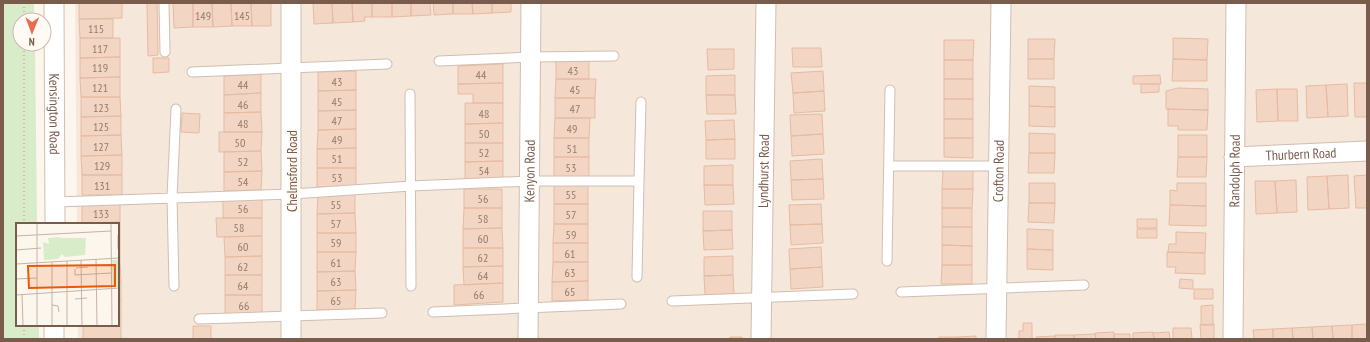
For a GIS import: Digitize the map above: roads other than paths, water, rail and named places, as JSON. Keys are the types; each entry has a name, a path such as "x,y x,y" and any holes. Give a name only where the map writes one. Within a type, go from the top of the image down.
{"street":[{"name":"Kensington Road","path":"54,3 56,223"},
{"name":"Chelmsford Road","path":"291,3 291,339"},
{"name":"Kenyon Road","path":"528,339 532,3"},
{"name":"Lyndhurst Road","path":"761,339 766,3"},
{"name":"Crofton Road","path":"996,339 1001,3"},
{"name":"Randolph Road","path":"1233,339 1236,3"},
{"name":"Thurbern Road","path":"1234,157 1367,151"},
{"path":"54,326 54,339"}],"lane":[{"path":"164,3 165,52"},
{"path":"439,61 531,57 614,56"},
{"path":"192,72 387,64"},
{"path":"887,261 890,90"},
{"path":"410,94 411,286"},
{"path":"637,277 641,102"},
{"path":"174,286 172,197 176,110"},
{"path":"889,166 999,166"},
{"path":"56,202 292,194 410,186 530,181 639,181"},
{"path":"901,292 1084,285"},
{"path":"672,301 853,294"},
{"path":"433,312 621,304"},
{"path":"199,319 382,314"}]}
